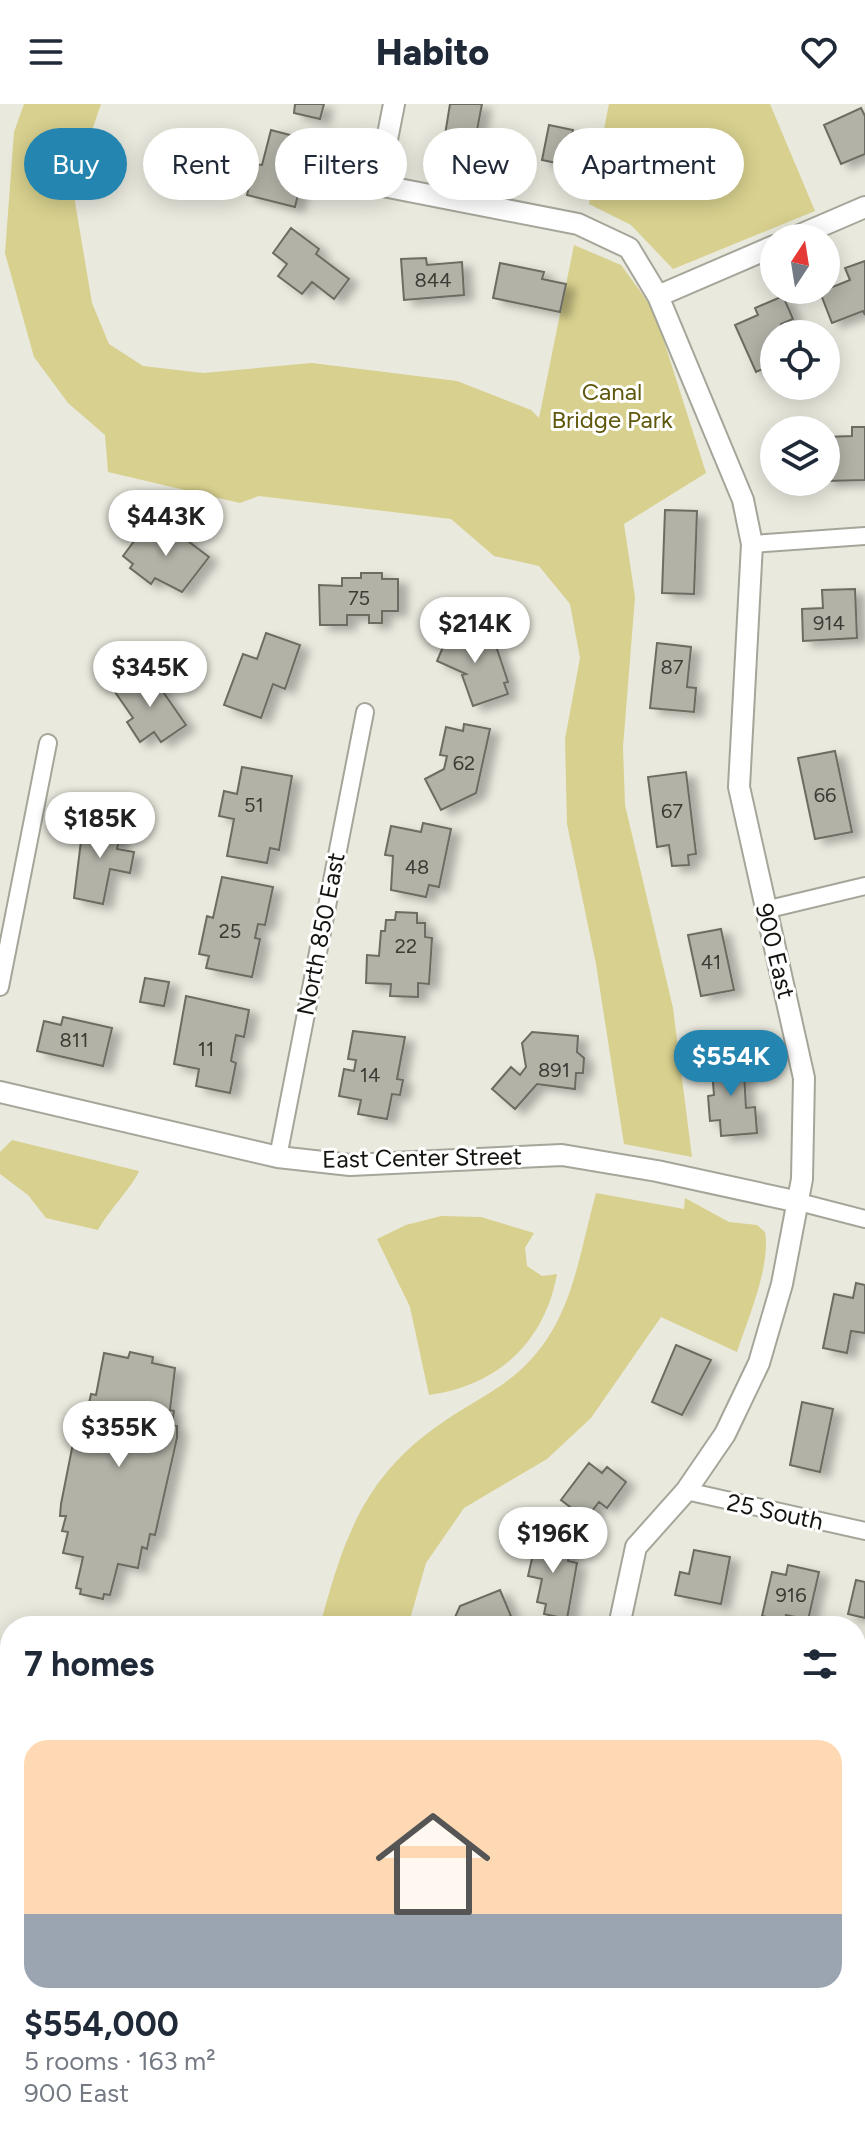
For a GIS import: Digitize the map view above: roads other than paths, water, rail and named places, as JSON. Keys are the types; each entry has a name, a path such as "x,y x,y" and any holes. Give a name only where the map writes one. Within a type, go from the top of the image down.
{"street":[{"name":"900 East","path":"394,104 378,185 578,224 629,248 658,296 743,500 752,544 738,768 745,825 804,1078 806,1148 799,1202 782,1284 759,1363 735,1419 686,1491 636,1547 621,1616"},
{"path":"826,224 865,207"},
{"path":"658,296 760,252"},
{"path":"752,544 865,536"},
{"name":"North 850 East","path":"278,1157 365,712"},
{"path":"0,987 48,743"},
{"path":"765,910 865,886"},
{"name":"East Center Street","path":"0,1092 278,1157 350,1165 562,1155 657,1171 799,1202"},
{"path":"799,1202 865,1219"},
{"name":"25 South","path":"686,1491 865,1531"}],"park label":[{"name":"Canal Bridge Park","path":"612,406"}]}
